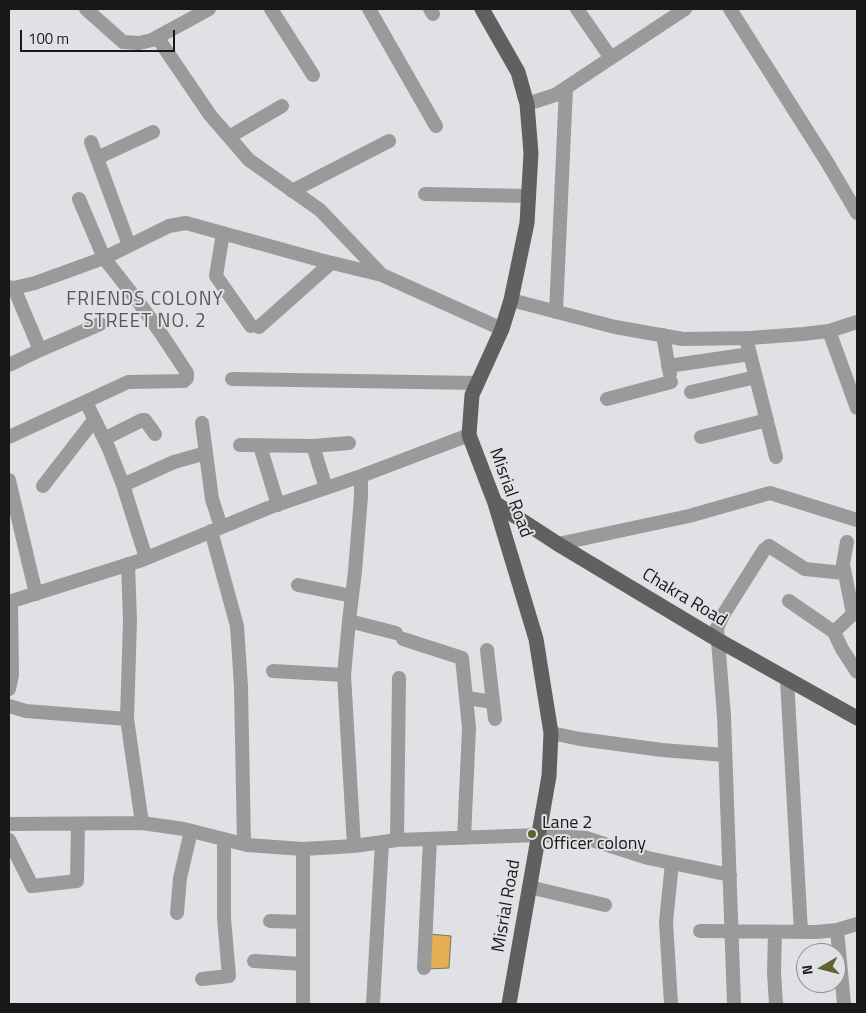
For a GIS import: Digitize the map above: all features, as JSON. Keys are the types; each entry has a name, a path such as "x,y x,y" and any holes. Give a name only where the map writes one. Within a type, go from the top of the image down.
{"main road":[{"name":"Misrial Road","path":"482,9 518,72 527,104 531,153 528,223 511,300 502,329 472,395 468,435 495,502 536,639 551,733 549,776 509,1004"},
{"name":"Chakra Road","path":"495,502 558,544 718,640 857,718"}],"street":[{"path":"86,9 123,42 139,43 157,37 189,14 209,9"},
{"path":"271,9 313,75"},
{"path":"369,9 436,126"},
{"path":"577,9 611,58"},
{"path":"527,104 555,95 685,9"},
{"path":"730,9 827,162 857,214"},
{"path":"157,37 210,115 249,160 320,210 382,275"},
{"path":"556,312 566,88"},
{"path":"229,137 282,106"},
{"path":"97,158 153,132"},
{"path":"292,191 390,141"},
{"path":"91,142 129,245"},
{"path":"425,194 529,196"},
{"path":"9,437 128,382 184,381 186,378 187,373 146,312 104,258 78,199"},
{"path":"40,350 12,288 35,284 104,258 169,226 186,223 382,275 502,329"},
{"path":"223,233 216,276 255,326 331,262"},
{"path":"511,300 615,326 683,339 746,338 829,331 857,322"},
{"path":"9,365 100,324"},
{"path":"829,331 857,408"},
{"path":"607,400 672,385 662,335"},
{"path":"746,338 776,457"},
{"path":"668,366 750,354"},
{"path":"690,392 756,377"},
{"path":"232,379 477,383"},
{"path":"86,402 123,485 146,558"},
{"path":"43,486 94,420"},
{"path":"104,439 142,420 145,420 155,434"},
{"path":"701,436 767,420"},
{"path":"202,423 216,529 237,626 244,844"},
{"path":"9,689 10,602 146,558 278,505 468,435"},
{"path":"240,446 332,446 349,443"},
{"path":"260,446 278,505"},
{"path":"313,446 326,488"},
{"path":"123,485 174,462 206,454"},
{"path":"354,846 344,675 362,497 361,476"},
{"path":"9,480 36,594"},
{"path":"558,544 689,516 770,492 857,520"},
{"path":"834,632 853,614 843,564 847,542"},
{"path":"734,1004 725,755 717,628 723,615 764,550 769,546 805,569 844,573"},
{"path":"128,564 130,621 127,719 142,823"},
{"path":"298,585 352,596"},
{"path":"789,601 834,632 842,649 857,672"},
{"path":"349,621 462,658 469,728 464,838"},
{"path":"487,650 495,719"},
{"path":"273,671 344,675"},
{"path":"397,840 399,678"},
{"path":"787,678 801,932"},
{"path":"467,698 493,702"},
{"path":"9,706 26,711 127,719"},
{"path":"551,733 580,739 662,750 725,755"},
{"path":"9,824 142,823 191,831 244,844 303,849 354,846 397,840 539,834 586,838 648,858 730,875"},
{"path":"9,840 32,886 77,881 78,824"},
{"path":"177,913 180,878 191,831"},
{"path":"202,979 229,976 224,918 224,839"},
{"path":"424,968 430,839"},
{"path":"373,1004 382,842"},
{"path":"302,1004 303,849"},
{"path":"671,1004 666,922 672,863"},
{"path":"529,887 605,905"},
{"path":"270,921 303,922"},
{"path":"700,931 801,932 837,930 857,924"},
{"path":"837,930 844,1004"},
{"path":"775,932 774,973 776,1004"},
{"path":"254,961 303,964"}],"building":[{"path":"429,934 451,936 449,968 427,969"}],"place":[{"name":"Lane 2 Officer colony","path":"532,834"}],"district":[{"name":"FRIENDS COLONY STREET NO. 2","path":"145,311"}]}
